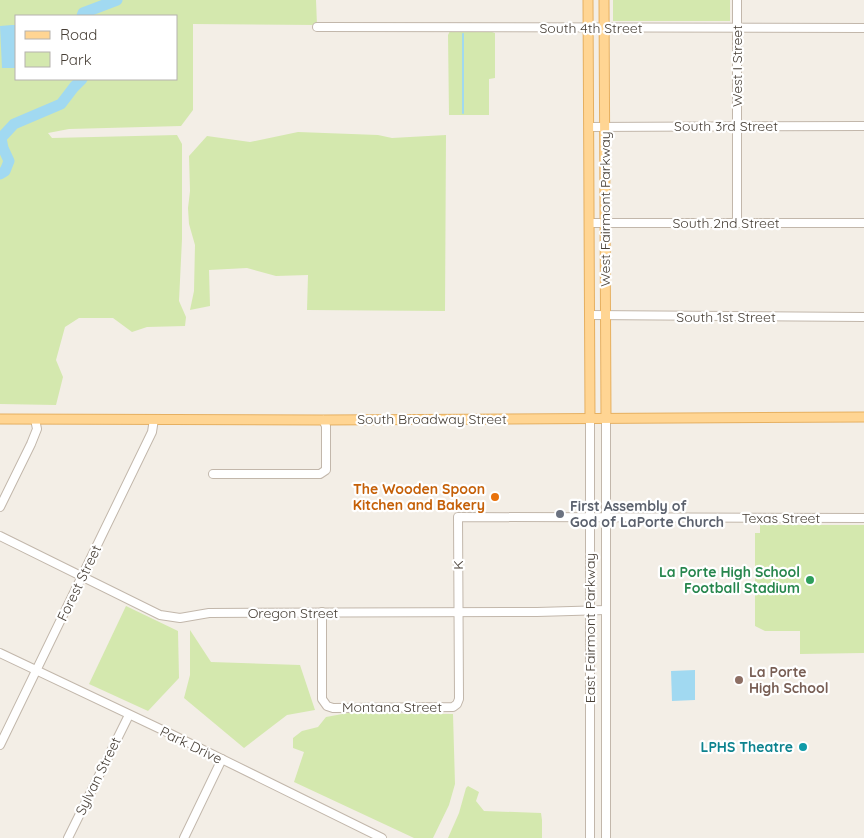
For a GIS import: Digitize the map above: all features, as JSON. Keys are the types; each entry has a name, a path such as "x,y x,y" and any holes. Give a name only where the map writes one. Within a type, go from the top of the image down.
{"main road":[{"name":"West Fairmont Parkway","path":"588,0 590,418"},
{"name":"West Fairmont Parkway","path":"604,0 606,418"},
{"path":"589,364 606,363"},
{"name":"South Broadway Street","path":"0,419 323,420 864,417"}],"street":[{"name":"West I Street","path":"737,0 737,223"},
{"name":"South 4th Street","path":"317,28 864,28"},
{"name":"South 3rd Street","path":"589,127 864,126"},
{"name":"South 2nd Street","path":"589,223 864,223"},
{"name":"South 1st Street","path":"589,315 864,317"},
{"name":"East Fairmont Parkway","path":"590,418 590,838"},
{"name":"East Fairmont Parkway","path":"606,418 606,838"},
{"path":"0,507 37,429 35,419"},
{"name":"Forest Street","path":"0,745 152,432 154,419"},
{"path":"213,474 320,474 326,470 326,426 323,420"},
{"name":"Texas Street","path":"458,517 864,518"},
{"name":"K","path":"457,704 459,699 458,517"},
{"name":"Oregon Street","path":"0,536 160,615 180,618 209,613 606,610"},
{"name":"Montana Street","path":"322,612 322,699 327,706 333,708 453,707 457,704"},
{"name":"Park Drive","path":"0,653 382,838"},
{"name":"Sylvan Street","path":"68,838 128,715"},
{"path":"590,716 607,718"},
{"path":"184,838 222,759"}],"green space":[{"path":"0,0 316,0 317,25 193,24 193,110 181,126 69,129 48,133 52,138 177,135 182,144 182,239 179,301 186,317 185,326 147,327 132,332 113,318 79,318 65,327 56,360 63,377 56,405 0,404"},
{"path":"613,0 730,0 730,21 613,21"},
{"path":"450,31 489,31 495,33 495,78 489,79 489,115 449,115 448,35"},
{"path":"298,132 378,135 392,138 446,135 445,311 307,310 308,275 276,276 247,268 209,270 210,306 190,310 194,291 195,245 189,224 189,156 207,136 250,142"},
{"name":"La Porte High School Football Stadium","path":"760,525 864,525 864,653 800,654 800,631 765,631 755,626 755,533 760,533"},
{"path":"126,606 178,631 179,678 148,711 89,684"},
{"path":"190,630 211,662 300,665 315,710 287,715 244,748 184,698 190,675"},
{"path":"348,713 453,714 455,784 449,805 433,838 414,838 294,782 304,752 293,748 293,738 302,731 318,727 326,717"},
{"path":"468,786 479,792 476,801 484,811 541,813 542,838 448,838"}],"water":[{"path":"15,25 15,68 2,68 0,26"},
{"path":"695,670 695,700 672,701 671,671"}],"waterway":[{"path":"82,15 83,13 117,0"},
{"path":"463,34 463,113"},
{"path":"0,174 5,171 9,161 1,138 14,124 61,104 81,80"}],"place":[{"name":"The Wooden Spoon Kitchen and Bakery","path":"495,497"},
{"name":"First Assembly of God of LaPorte Church","path":"560,514"},
{"name":"La Porte High School Football Stadium","path":"810,580"},
{"name":"La Porte High School","path":"739,680"},
{"name":"LPHS Theatre","path":"803,747"}]}
